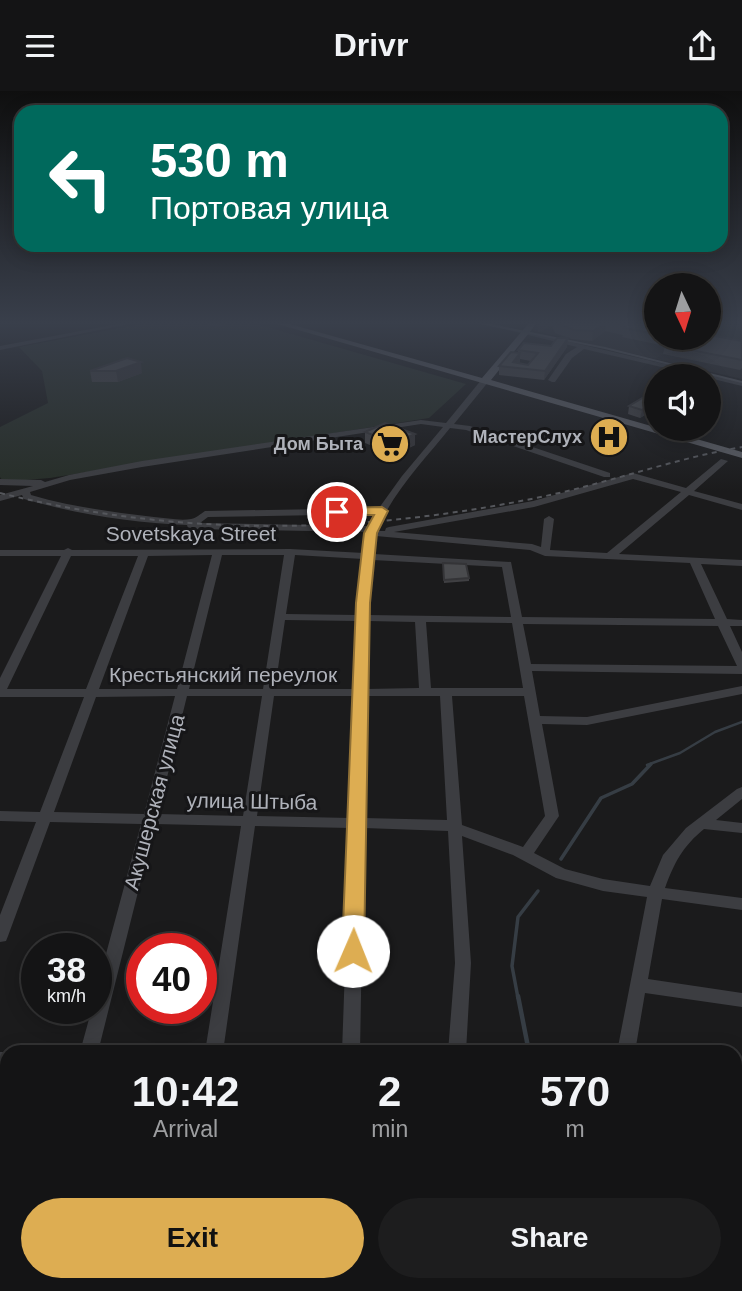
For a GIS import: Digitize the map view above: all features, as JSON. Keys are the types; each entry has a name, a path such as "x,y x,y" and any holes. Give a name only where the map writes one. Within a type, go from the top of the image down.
{"main road":[{"path":"478,379 742,455"}],"street":[{"path":"721,379 742,384"},
{"path":"351,1045 362,618 368,555 382,511 448,424 485,381"},
{"path":"1,501 44,485 155,462 413,423 448,424 607,475"},
{"path":"609,557 723,461"},
{"path":"375,532 534,504 633,476 742,507"},
{"path":"0,482 33,482 44,485"},
{"path":"25,490 29,498 48,503 124,515 194,521 205,515 382,511"},
{"path":"1,501 38,505"},
{"path":"66,514 195,527 375,532 532,547 545,553 742,563"},
{"path":"545,553 548,519"},
{"path":"0,692 68,551"},
{"path":"0,936 144,552"},
{"path":"215,1045 290,552"},
{"name":"Sovetskaya Street","path":"0,553 290,552 507,564 517,620"},
{"name":"Акушерская улица","path":"91,1045 218,553"},
{"path":"526,667 742,667 694,561"},
{"path":"280,617 742,623"},
{"path":"420,619 425,692"},
{"path":"517,620 552,815 525,855"},
{"path":"535,720 587,720 742,691"},
{"name":"Крестьянский переулок","path":"0,692 530,692"},
{"path":"446,692 463,963 457,1045"},
{"path":"627,1045 655,893 668,859 691,832 742,792"},
{"name":"улица Штыба","path":"0,816 446,825 525,855 561,874 603,885 742,904"},
{"path":"702,824 742,828"},
{"path":"639,985 742,1000"}],"shaded area":[{"path":"44,379 449,379 466,384 429,418 50,478 3,482 0,477 0,427 48,403"}],"building":[{"path":"644,397 642,410 629,406"},
{"path":"385,423 415,434 394,443 365,432"},
{"path":"443,563 466,564 469,578 444,580"}],"waterway":[{"path":"647,765 680,753 715,732 742,722"},
{"path":"561,859 601,798 632,784 651,764"},
{"path":"518,998 512,966 518,917 538,891"},
{"path":"518,996 528,1045"}],"tram line":[{"path":"730,379 742,382"}],"railway":[{"path":"0,493 134,518 267,526 334,524 401,519 536,498 742,447"}],"place":[{"name":"МастерСлух","path":"609,437"},
{"name":"Дом Быта","path":"390,444"}],"route":[{"path":"337,512 382,511 371,533 363,603 353,951"}]}
